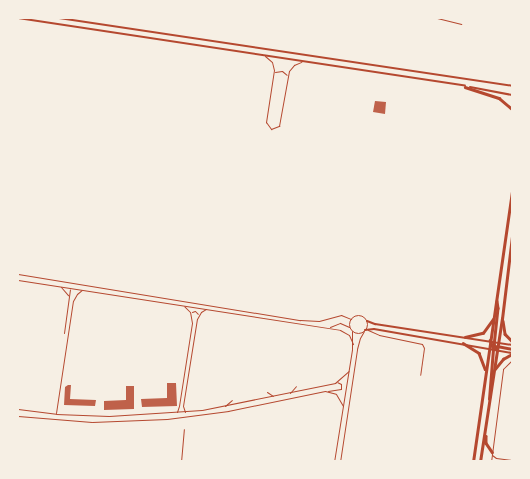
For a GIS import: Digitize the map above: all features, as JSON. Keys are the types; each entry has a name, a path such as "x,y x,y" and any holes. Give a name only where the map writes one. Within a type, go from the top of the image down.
{"main road":[{"path":"465,87 499,98 512,109"},
{"path":"512,190 490,341 495,346 512,352"},
{"path":"473,462 486,372 502,319 512,236"},
{"path":"489,402 488,388 495,346 498,311 496,300"},
{"path":"465,337 483,333 493,318"},
{"path":"502,319 505,334 512,343"},
{"path":"463,343 479,354 486,372"},
{"path":"480,462 495,370 495,346"},
{"path":"495,370 503,359 512,352"},
{"path":"485,432 486,443 492,453"}],"street":[{"path":"18,18 512,95"},
{"path":"59,18 512,86"},
{"path":"437,18 461,24"},
{"path":"450,22 451,18"},
{"path":"264,56 272,62 274,73 266,124 271,130 279,126 287,75 292,66 303,62"},
{"path":"274,73 280,70 287,75"},
{"path":"18,274 300,320 319,321 341,315 352,319 360,315 367,321 375,324 490,341 495,346"},
{"path":"18,280 329,328 346,332 353,344"},
{"path":"60,286 69,297"},
{"path":"64,333 70,288"},
{"path":"56,414 69,327 76,295 84,290"},
{"path":"70,291 76,295"},
{"path":"176,413 179,408 192,323 191,314 184,305"},
{"path":"186,412 183,408 198,315 206,309"},
{"path":"191,314 195,311 198,315"},
{"path":"350,328 352,319"},
{"path":"340,462 359,340 366,330 367,321"},
{"path":"329,328 340,323 350,328 353,344 334,462"},
{"path":"352,331 357,333 366,330 495,346 512,343"},
{"path":"366,330 379,335 422,344 424,348 420,375"},
{"path":"191,354 194,359"},
{"path":"491,461 503,369 512,360"},
{"path":"18,409 56,414 109,416 186,412 225,406 338,382 349,371"},
{"path":"18,416 92,422 167,419 228,411 341,389 341,384 338,382"},
{"path":"290,393 296,386"},
{"path":"327,391 338,396 343,406"},
{"path":"267,392 274,396"},
{"path":"225,406 232,400"},
{"path":"181,462 184,429"},
{"path":"338,431 344,432"},
{"path":"492,453 498,458"},
{"path":"491,461 498,458 512,460"}],"building":[{"path":"375,101 386,102 385,114 373,112"},
{"path":"167,383 176,383 177,406 142,407 141,399 167,398"},
{"path":"71,385 70,399 96,400 95,406 64,405 65,387"},
{"path":"126,386 134,386 134,409 104,410 104,401 126,400"}]}
